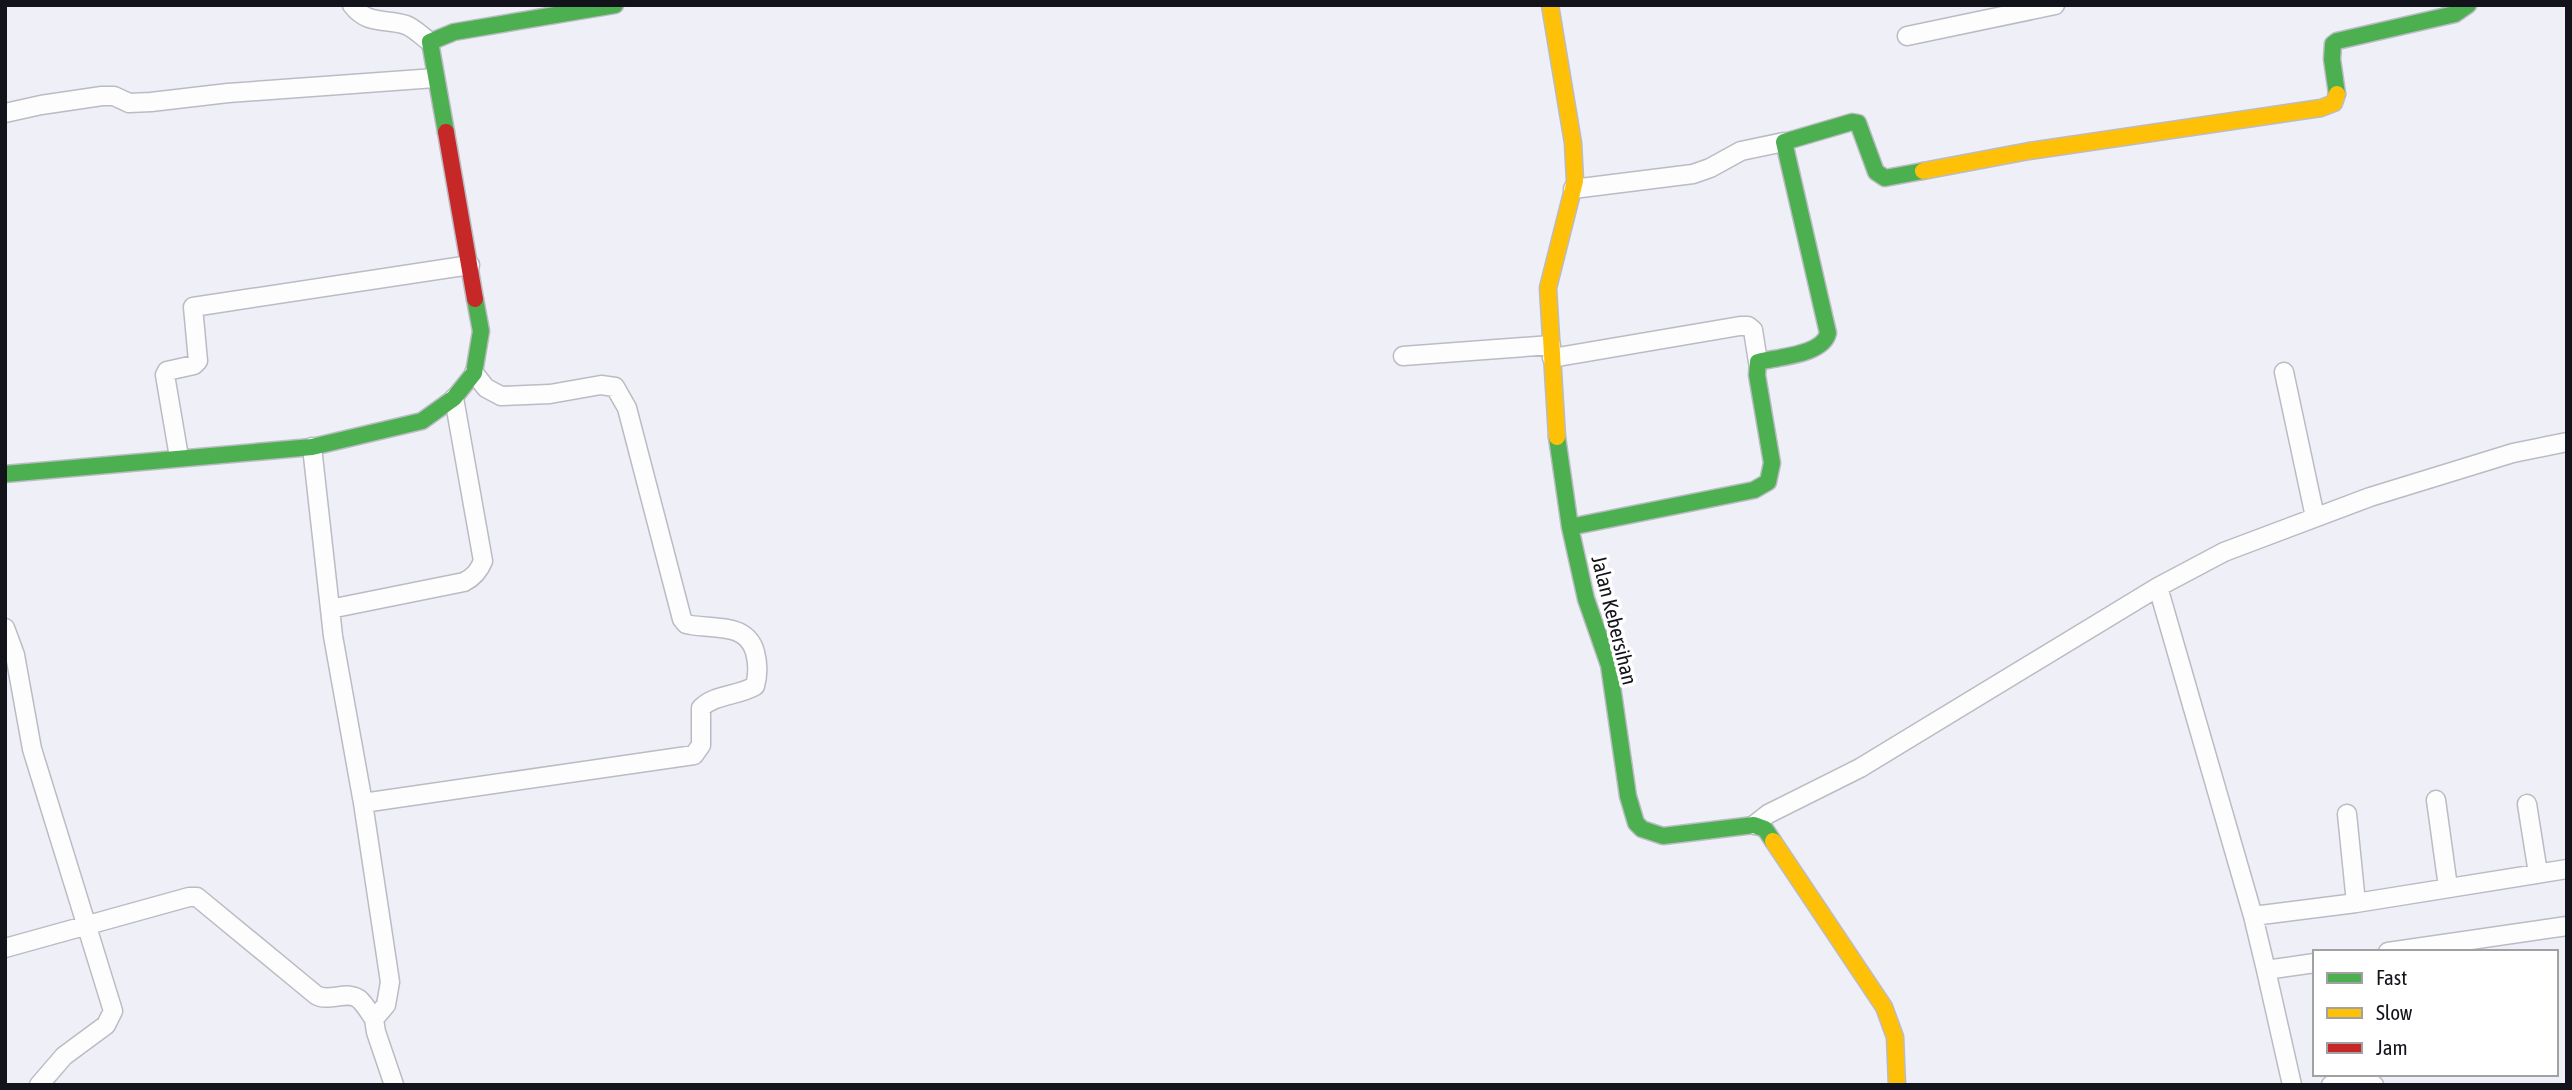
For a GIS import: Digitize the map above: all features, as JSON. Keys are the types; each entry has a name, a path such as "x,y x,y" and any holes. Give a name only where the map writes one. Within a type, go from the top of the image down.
{"street":[{"path":"5,474 312,447 422,421 454,398 474,373 481,331 430,42 405,25 372,19 356,11 352,5"},
{"path":"430,42 454,32 576,8 615,5"},
{"name":"Jalan Kebersihan","path":"1550,5 1573,143 1575,181 1548,288 1557,446 1570,527 1586,599 1609,665 1628,796 1636,822 1642,829 1663,836 1754,825"},
{"path":"1907,36 2054,5"},
{"path":"1573,190 1693,174 1741,151 1784,142 1852,122 1858,123 1876,172 1885,178 2029,151 2321,108 2334,103 2338,94 2330,54 2333,44 2342,39 2455,14 2468,5"},
{"path":"5,113 41,104 102,96 114,96 129,103 151,102 228,93 435,78"},
{"path":"1758,362 1816,349 1826,341 1828,332 1784,142"},
{"path":"179,457 165,375 169,371 194,365 198,361 193,307 470,265"},
{"path":"1403,356 1552,351 1748,326 1753,330 1758,362 1757,375 1772,463 1768,482 1754,490 1570,527"},
{"path":"2284,372 2315,517"},
{"path":"363,803 694,755 701,745 703,705 755,686 757,677 754,647 743,634 734,629 686,624 682,619 627,408 615,387 601,385 550,394 501,396 486,388 474,373"},
{"path":"330,608 464,582 479,570 483,561 454,398"},
{"path":"1754,825 1769,814 1860,768 2158,587 2224,552 2370,497 2513,453 2567,442"},
{"path":"312,447 330,608 390,982 386,1004 374,1018"},
{"path":"2158,587 2252,916 2292,1085"},
{"path":"5,628 15,655 32,749 113,1011 106,1025 64,1056 39,1085"},
{"path":"2436,800 2448,887"},
{"path":"2527,804 2538,873"},
{"path":"2347,814 2356,903"},
{"path":"1754,825 1765,829 1775,842 1803,889 1884,1007 1895,1037 1897,1085"},
{"path":"2252,916 2356,903 2567,869"},
{"path":"5,948 197,897 316,995 321,998 353,995 360,999 374,1018 394,1085"},
{"path":"2402,950 2567,926"},
{"path":"2266,970 2313,962"},
{"path":"2330,1085 2365,1078 2374,1085"}],"traffic: fast":[{"path":"446,132 430,42 454,32 615,5"},
{"path":"2337,94 2332,59 2333,44 2337,41 2455,14 2468,5"},
{"path":"1570,527 1754,490 1768,482 1772,463 1757,375 1758,362 1809,351 1818,346 1828,333 1784,142 1852,122 1858,123 1876,172 1885,178 1923,171"},
{"path":"5,474 312,447 422,421 454,398 474,373 481,331 475,299"},
{"path":"1557,437 1570,527 1586,599 1609,665 1628,796 1636,823 1642,829 1663,836 1754,825 1765,829 1773,841"}],"traffic: slow":[{"path":"1550,5 1573,143 1575,181 1548,288 1557,437"},
{"path":"1923,171 2029,151 2321,108 2334,103 2337,94"},
{"path":"1773,841 1884,1007 1895,1037 1897,1085"}],"traffic: jam":[{"path":"446,132 475,299"}]}
